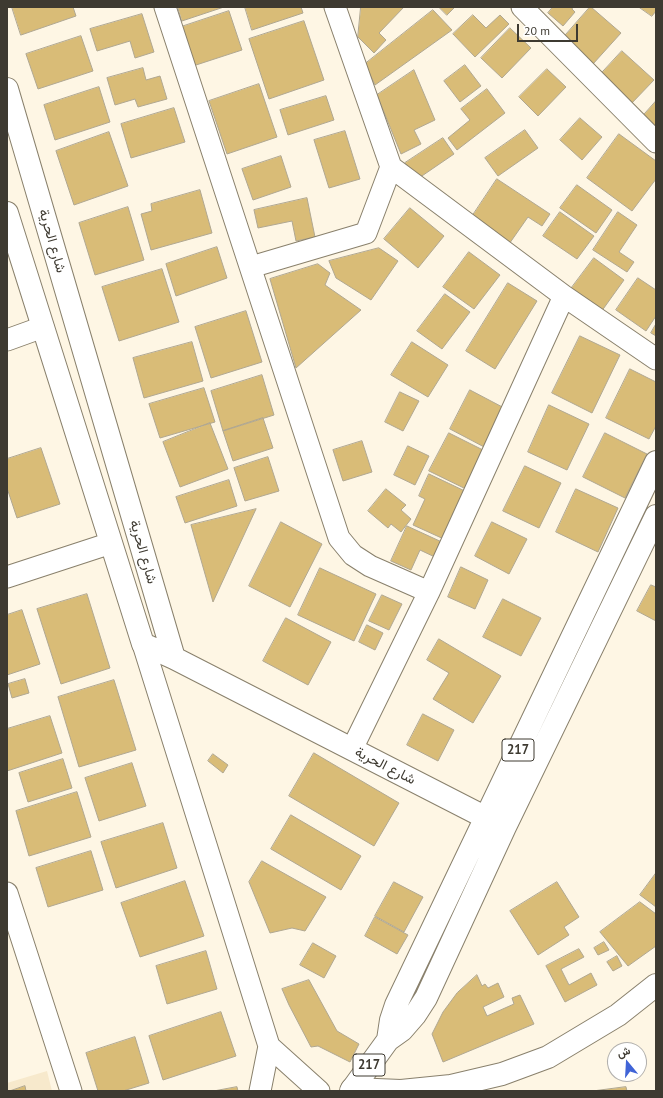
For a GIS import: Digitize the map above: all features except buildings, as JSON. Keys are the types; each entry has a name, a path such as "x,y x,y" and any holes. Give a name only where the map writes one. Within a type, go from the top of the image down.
{"main road":[{"name":"شارع الحرية","path":"7,89 174,658 496,822"},
{"name":"شارع الحرية","path":"7,213 143,644"},
{"name":"217","path":"352,1090 388,1040 402,1030 415,1015 426,998 496,822 656,462"},
{"name":"217","path":"496,822 656,516"},
{"path":"143,644 174,658"},
{"path":"352,1090 401,1091 451,1086 502,1074 548,1058 618,1015 656,985"}],"street":[{"path":"165,7 339,538 353,555 370,566 429,592"},
{"path":"335,7 391,167 564,296 656,359"},
{"path":"522,7 656,142"},
{"path":"251,267 366,233 391,167"},
{"path":"352,749 429,592 564,296"},
{"path":"7,340 44,327"},
{"path":"7,577 111,543"},
{"name":"شارع الحرية","path":"143,644 268,1046"},
{"path":"7,892 71,1091"},
{"path":"260,1091 268,1046"},
{"path":"268,1046 319,1091"}],"shaded area":[{"path":"47,1071 52,1091 7,1091 7,1083"}]}
